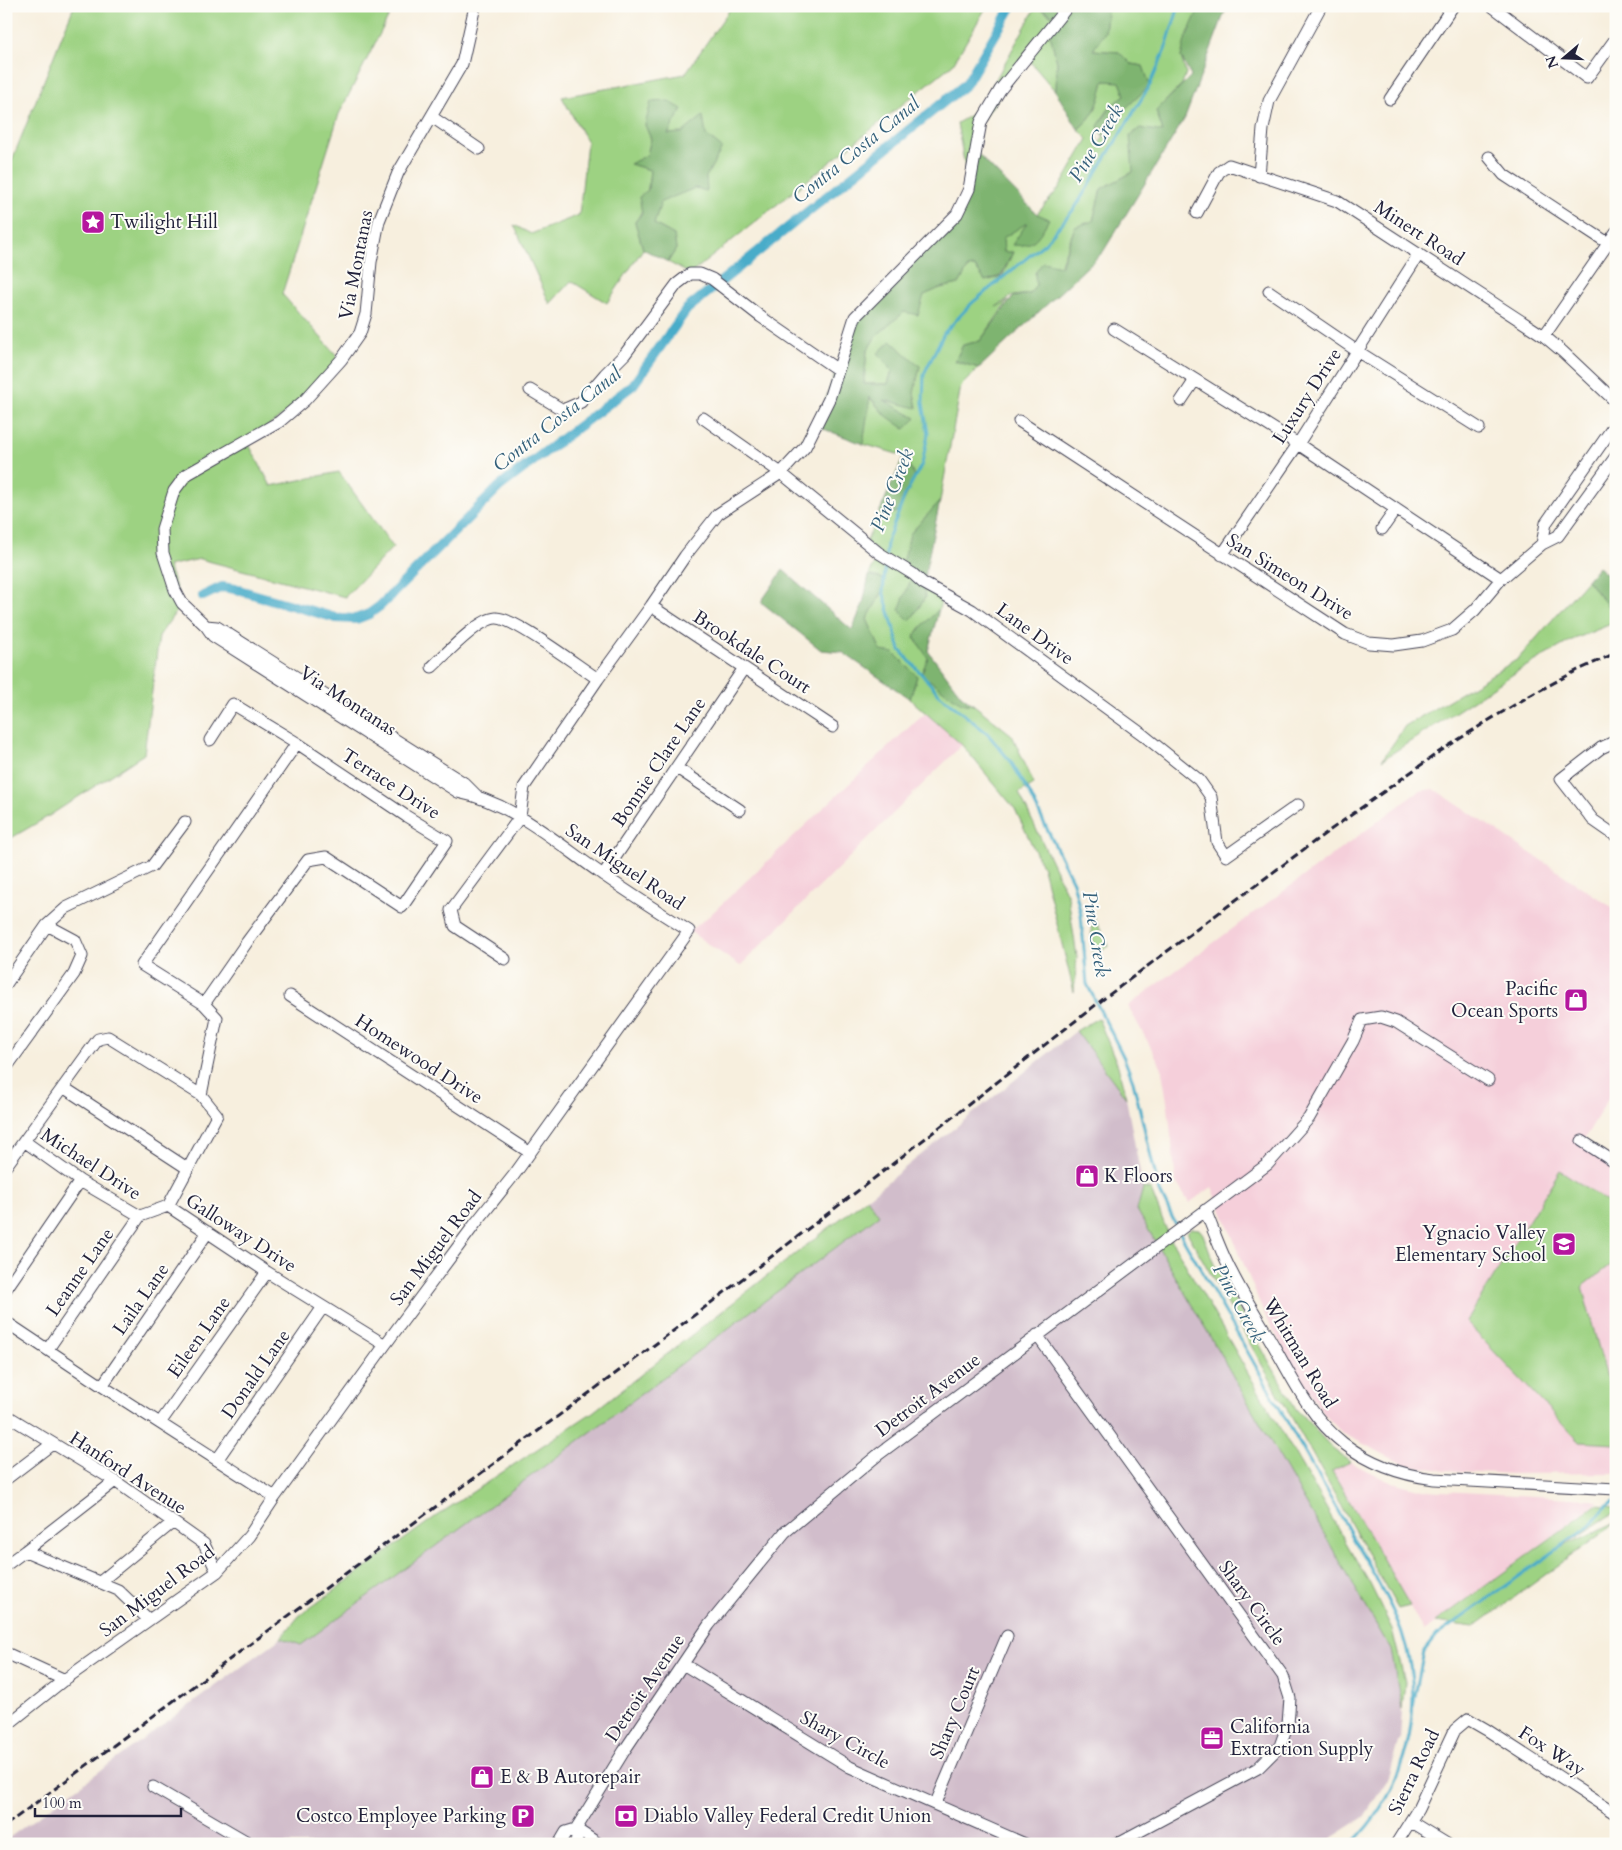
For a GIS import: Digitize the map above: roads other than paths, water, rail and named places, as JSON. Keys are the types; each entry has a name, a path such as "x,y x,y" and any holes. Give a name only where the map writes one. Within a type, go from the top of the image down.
{"street":[{"name":"Via Montanas","path":"475,6 462,64 398,173 380,221 371,262 366,314 360,333 341,360 317,387 280,422 186,475 174,491 162,530 163,553 175,590 182,603 206,626 217,627 464,783 477,796 520,817"},
{"path":"505,959 455,926 450,910 520,817 524,787 685,556 718,514 781,473 805,447 829,399 855,317 956,214 968,189 981,122 1000,90 1068,6"},
{"path":"1259,176 1262,129 1269,101 1322,6"},
{"path":"1390,99 1453,6"},
{"path":"1492,6 1587,78 1616,38"},
{"path":"432,117 479,149"},
{"path":"1489,157 1504,175 1608,243"},
{"name":"Minert Road","path":"1197,213 1219,172 1229,165 1337,201 1544,336 1616,402"},
{"path":"1544,336 1616,232"},
{"name":"Luxury Drive","path":"1222,555 1298,444 1419,254"},
{"path":"530,390 563,410 581,402 625,354 677,284 690,274 700,274 712,279 761,317 838,370"},
{"path":"1269,291 1357,351 1479,428"},
{"path":"1114,329 1298,444 1501,579"},
{"path":"1181,401 1195,380"},
{"name":"Lane Drive","path":"703,418 781,473 879,553 913,574 923,583 972,610 1142,734 1199,780 1211,797 1217,842 1226,856 1298,805"},
{"name":"San Simeon Drive","path":"1019,421 1345,634 1369,643 1394,645 1422,642 1452,630 1475,610 1501,579 1542,544 1558,536 1616,456"},
{"path":"1542,544 1546,524 1616,423"},
{"path":"1382,529 1396,509"},
{"name":"Brookdale Court","path":"651,606 833,726"},
{"path":"432,667 477,626 495,618 512,622 598,679"},
{"name":"Bonnie Clare Lane","path":"603,875 744,668"},
{"path":"201,1095 217,1018 204,1004 142,965 297,743 233,704 210,740"},
{"path":"1616,741 1601,748 1562,779 1593,820 1616,836"},
{"name":"Terrace Drive","path":"204,1004 308,860 326,857 402,907 447,841 297,743"},
{"path":"677,768 740,810"},
{"name":"San Miguel Road","path":"6,1726 65,1680 217,1572 250,1536 275,1497 385,1345 475,1224 514,1176 529,1152 689,931 603,875 520,817"},
{"path":"6,984 47,925 66,908 152,866 185,822"},
{"path":"6,1068 74,974 82,956 75,940 47,925"},
{"name":"Homewood Drive","path":"290,996 529,1152"},
{"name":"Detroit Avenue","path":"575,1844 577,1840 576,1829 624,1751 709,1625 785,1532 878,1454 1268,1164 1309,1118 1353,1042 1362,1020 1381,1017 1396,1022 1488,1080"},
{"name":"Galloway Drive","path":"6,1166 98,1039 108,1037 201,1095 216,1115 168,1206 267,1272 385,1345"},
{"path":"63,1086 187,1168"},
{"name":"Michael Drive","path":"24,1141 80,1181 140,1216 168,1206"},
{"path":"1582,1141 1616,1163"},
{"path":"6,1289 80,1181"},
{"name":"Whitman Road","path":"1205,1210 1232,1273 1302,1396 1325,1427 1344,1444 1372,1461 1415,1476 1434,1479 1610,1489"},
{"name":"Leanne Lane","path":"48,1348 140,1216"},
{"name":"Laila Lane","path":"102,1386 208,1232"},
{"name":"Eileen Lane","path":"160,1423 267,1272"},
{"name":"Donald Lane","path":"217,1460 324,1307"},
{"path":"6,1322 275,1497"},
{"name":"Shary Circle","path":"1037,1335 1283,1676 1290,1698 1288,1724 1280,1746 1258,1768 1116,1844"},
{"name":"Hanford Avenue","path":"6,1414 115,1481 204,1544 217,1572"},
{"path":"6,1479 52,1444"},
{"path":"6,1566 115,1481"},
{"path":"100,1582 172,1523"},
{"path":"25,1551 118,1590 149,1620"},
{"name":"Shary Court","path":"936,1803 1007,1636"},
{"path":"6,1653 65,1680"},
{"name":"Shary Circle","path":"683,1664 850,1767 936,1803 1025,1844"},
{"name":"Fox Way","path":"1468,1720 1487,1730 1616,1814"},
{"name":"Sierra Road","path":"1396,1844 1411,1822 1455,1730 1468,1720"},
{"path":"153,1787 251,1844"},
{"path":"1411,1822 1447,1844"},
{"path":"576,1829 599,1844"},
{"name":"Detroit Avenue","path":"559,1844 566,1832 576,1829"}],"waterway":[{"name":"Contra Costa Canal","path":"203,596 222,587 235,589 336,618 356,619 369,614 380,606 499,487 633,385 687,309 966,84 1012,6"},
{"name":"Pine Creek","path":"886,555 887,541 905,495 922,464 928,434 923,403 924,374 944,333 972,303 1045,243 1075,208 1150,85 1165,50 1179,6"},
{"name":"Pine Creek","path":"886,561 883,591 900,650 941,696 987,733 1011,762 1029,792 1073,882 1081,914 1087,984 1124,1058 1133,1081 1159,1190 1177,1227"},
{"name":"Pine Creek","path":"1180,1233 1376,1578 1394,1612 1402,1633 1409,1661 1412,1690 1412,1718 1407,1746 1398,1773 1386,1798 1370,1822 1351,1844"},
{"path":"1413,1706 1424,1651 1436,1636 1591,1525 1605,1508 1616,1499"}],"railway":[{"path":"6,1825 700,1311 872,1180 1106,997 1315,841 1439,752 1486,722 1578,670 1616,653"}],"place":[{"name":"Twilight Hill","path":"93,222"},
{"name":"Pacific Ocean Sports","path":"1576,1000"},
{"name":"K Floors","path":"1087,1176"},
{"name":"Ygnacio Valley Elementary School","path":"1564,1244"},
{"name":"California Extraction Supply","path":"1212,1738"},
{"name":"E & B Autorepair","path":"482,1777"},
{"name":"Costco Employee Parking","path":"523,1816"},
{"name":"Diablo Valley Federal Credit Union","path":"626,1816"}]}
